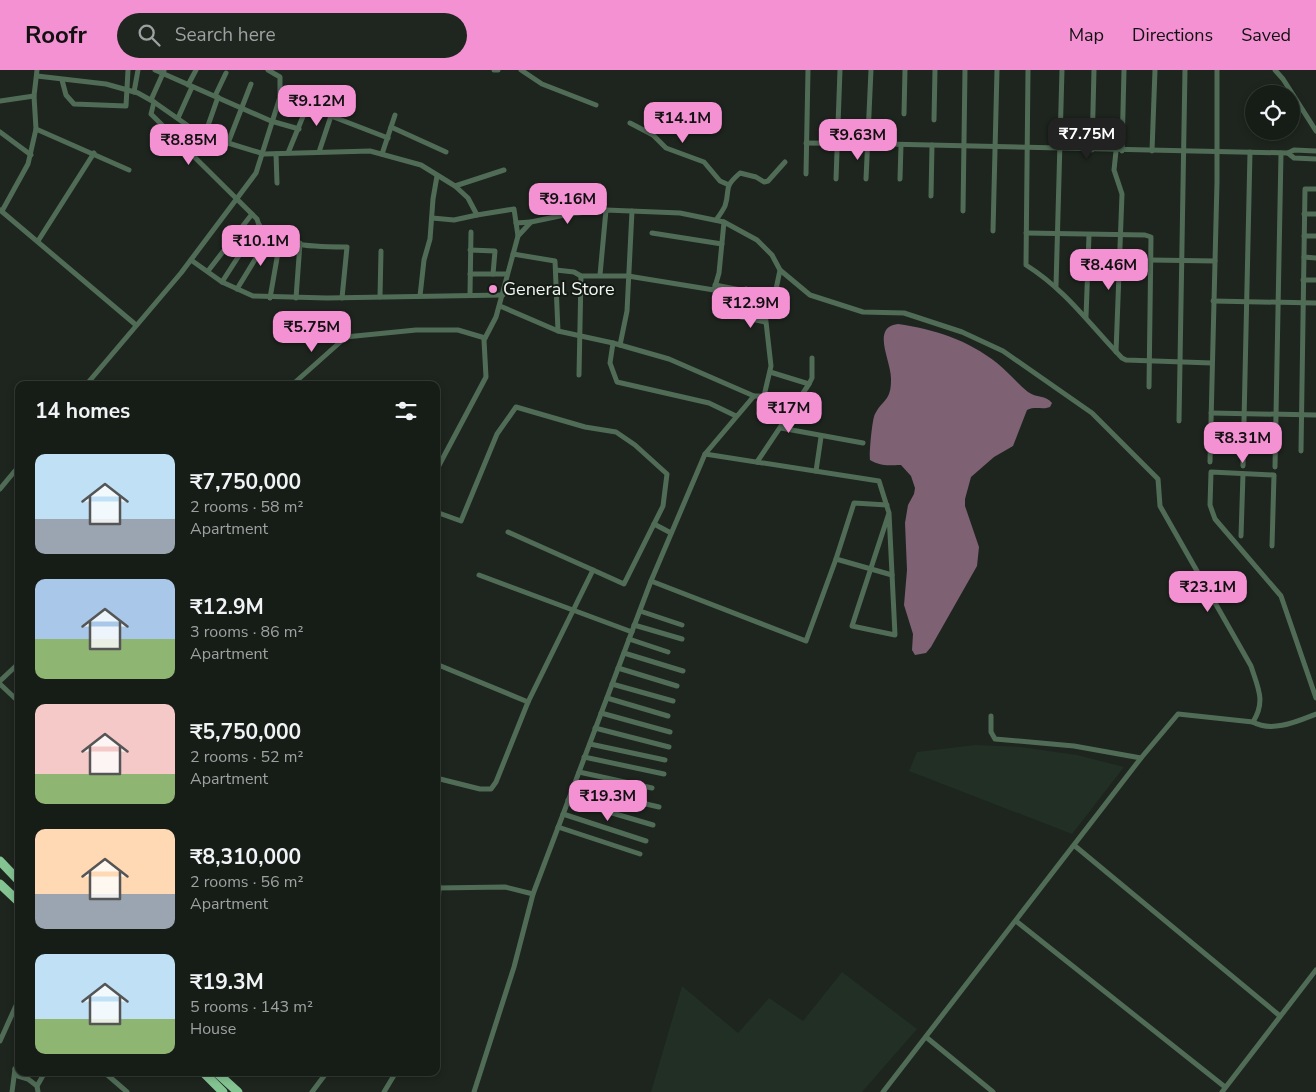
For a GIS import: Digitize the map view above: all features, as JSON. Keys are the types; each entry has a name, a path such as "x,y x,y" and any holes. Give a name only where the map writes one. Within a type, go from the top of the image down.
{"highway":[{"path":"0,861 15,877"},
{"path":"0,884 15,898"},
{"path":"207,1076 223,1092"},
{"path":"227,1076 238,1092"}],"street":[{"path":"62,80 66,95 74,104 126,106 128,70"},
{"path":"134,92 138,70"},
{"path":"155,70 164,72 190,86 271,120 299,129"},
{"path":"178,118 196,70"},
{"path":"89,381 191,260 256,173 264,154 271,120 280,97 280,77 268,70"},
{"path":"521,70 542,84 596,105"},
{"path":"806,174 808,70"},
{"path":"836,179 840,70"},
{"path":"866,179 871,70"},
{"path":"904,114 905,70"},
{"path":"934,70 934,120"},
{"path":"963,211 965,70"},
{"path":"993,231 996,70"},
{"path":"1028,70 1026,265 1056,286 1116,352 1126,360 1212,363"},
{"path":"1056,286 1059,234 1062,70"},
{"path":"1092,150 1094,70"},
{"path":"1122,151 1124,70"},
{"path":"1152,151 1154,70"},
{"path":"1179,421 1185,70"},
{"path":"1210,462 1218,152 1217,70"},
{"path":"1275,70 1283,79 1316,131"},
{"path":"164,72 153,101 152,114 257,219 258,226 222,282"},
{"path":"136,325 1,210 28,164 31,155 36,129 34,96 37,73 62,80 106,84 134,92 153,101 217,144 228,144 264,154 370,151 420,165 456,186 468,198 477,215"},
{"path":"204,137 226,73"},
{"path":"228,144 251,84"},
{"path":"0,101 34,96"},
{"path":"288,153 307,108 388,138"},
{"path":"382,154 395,115"},
{"path":"319,152 330,116"},
{"path":"630,123 653,135 666,148 704,162 720,181 729,185"},
{"path":"391,127 446,152"},
{"path":"36,129 129,170"},
{"path":"0,132 31,155"},
{"path":"806,143 879,144"},
{"path":"886,144 1116,151 1281,153 1288,153 1294,150 1316,151"},
{"path":"900,179 901,145"},
{"path":"931,196 932,145"},
{"path":"1116,151 1114,170 1122,194 1118,346 1116,352"},
{"path":"1242,466 1250,152"},
{"path":"1275,467 1281,153"},
{"path":"1288,153 1294,158 1316,159"},
{"path":"38,240 94,154"},
{"path":"276,154 277,183"},
{"path":"716,220 725,205 729,185 744,172 764,182 768,181 785,162"},
{"path":"456,186 504,170"},
{"path":"420,296 424,260 430,239 437,176"},
{"path":"1301,451 1305,189 1316,189"},
{"path":"432,218 454,220 514,209 518,236 500,306 485,338 486,377 440,463"},
{"path":"516,223 606,210 680,213 724,222 757,240 772,255 780,270 810,295 863,312 904,313 962,332 1003,351 1092,413 1158,479 1160,506 1250,666 1258,686 1261,708 1253,722"},
{"path":"600,275 606,210"},
{"path":"620,345 627,311 632,211"},
{"path":"208,271 252,214"},
{"path":"1304,214 1316,214"},
{"path":"518,236 531,222"},
{"path":"556,270 574,272 581,276 628,276 714,290 724,222"},
{"path":"258,226 280,241 305,246 347,247 342,298"},
{"path":"470,294 471,232"},
{"path":"652,233 722,244"},
{"path":"1026,233 1145,235 1151,237 1149,387"},
{"path":"237,289 270,235"},
{"path":"1086,317 1089,235"},
{"path":"1304,236 1316,236"},
{"path":"270,298 280,241"},
{"path":"296,298 300,244"},
{"path":"470,250 494,250 493,274"},
{"path":"380,297 381,252"},
{"path":"513,254 555,261 558,331"},
{"path":"1304,257 1316,258"},
{"path":"191,260 222,282 253,296 270,298 503,294"},
{"path":"1151,260 1215,262"},
{"path":"500,306 558,331 613,343 670,359 754,396 764,396 770,372 765,314 772,296 775,294 780,270"},
{"path":"470,274 508,274"},
{"path":"579,375 581,276"},
{"path":"1303,280 1316,280"},
{"path":"715,285 772,296"},
{"path":"746,290 741,317 765,322"},
{"path":"1214,301 1316,303"},
{"path":"325,338 416,330 458,330 485,338"},
{"path":"297,381 348,336"},
{"path":"613,343 610,363 617,382 709,403 736,416"},
{"path":"756,462 781,428 809,384 812,378 812,358"},
{"path":"770,372 809,384"},
{"path":"474,1092 514,967 533,894 651,581 705,454 754,396"},
{"path":"440,513 461,521 497,434 516,407 576,425 616,432 635,445 667,474 663,506 624,584 508,532"},
{"path":"1211,413 1316,415"},
{"path":"781,428 821,437 863,443"},
{"path":"816,471 821,437"},
{"path":"705,454 879,481 889,513 895,636 852,626 889,513"},
{"path":"0,488 15,471"},
{"path":"1272,546 1274,475 1211,472 1210,505 1215,518 1282,596 1316,698"},
{"path":"1241,536 1243,474"},
{"path":"651,581 806,641 836,560 854,503 887,505"},
{"path":"654,524 671,533"},
{"path":"836,560 892,575"},
{"path":"440,779 480,789 491,788 496,782 528,702 593,570"},
{"path":"479,575 632,632"},
{"path":"640,610 682,625"},
{"path":"634,626 682,639"},
{"path":"629,639 668,652"},
{"path":"624,653 683,671"},
{"path":"15,666 0,683 15,698"},
{"path":"440,666 528,702"},
{"path":"618,668 677,686"},
{"path":"612,684 673,701"},
{"path":"607,698 668,716"},
{"path":"601,713 670,732"},
{"path":"883,1092 1075,846 1141,758 1178,714 1253,722 1259,725 1289,724 1316,714"},
{"path":"991,716 991,732 995,739 1074,746 1141,758"},
{"path":"595,728 669,748"},
{"path":"590,744 665,760"},
{"path":"584,757 664,774"},
{"path":"579,772 652,788"},
{"path":"574,787 659,807"},
{"path":"568,800 653,825"},
{"path":"563,814 646,841"},
{"path":"558,828 640,854"},
{"path":"1075,846 1280,1016"},
{"path":"440,888 505,887 533,894"},
{"path":"1016,922 1223,1090 1316,970"},
{"path":"0,1041 15,1008"},
{"path":"926,1037 993,1092"},
{"path":"12,1092 15,1069"},
{"path":"18,1076 28,1079 38,1089 43,1076"},
{"path":"109,1076 127,1092"},
{"path":"312,1092 324,1076"},
{"path":"384,1092 394,1076"}],"shaded area":[{"path":"898,324 937,332 974,348 997,363 1028,392 1050,400 1052,403 1047,408 1027,410 1013,446 994,457 971,477 965,506 979,547 977,566 931,647 926,653 915,655 912,650 913,634 904,605 907,570 905,523 908,505 915,488 911,476 901,465 878,464 870,460 874,417 888,396 891,387 884,346 885,331"},
{"path":"975,745 1021,747 1077,755 1124,767 1072,834 909,771 917,752"},
{"path":"842,972 917,1029 862,1092 651,1092 682,986 738,1033 769,998 803,1021"}],"place":[{"name":"General Store","path":"493,289"}]}
